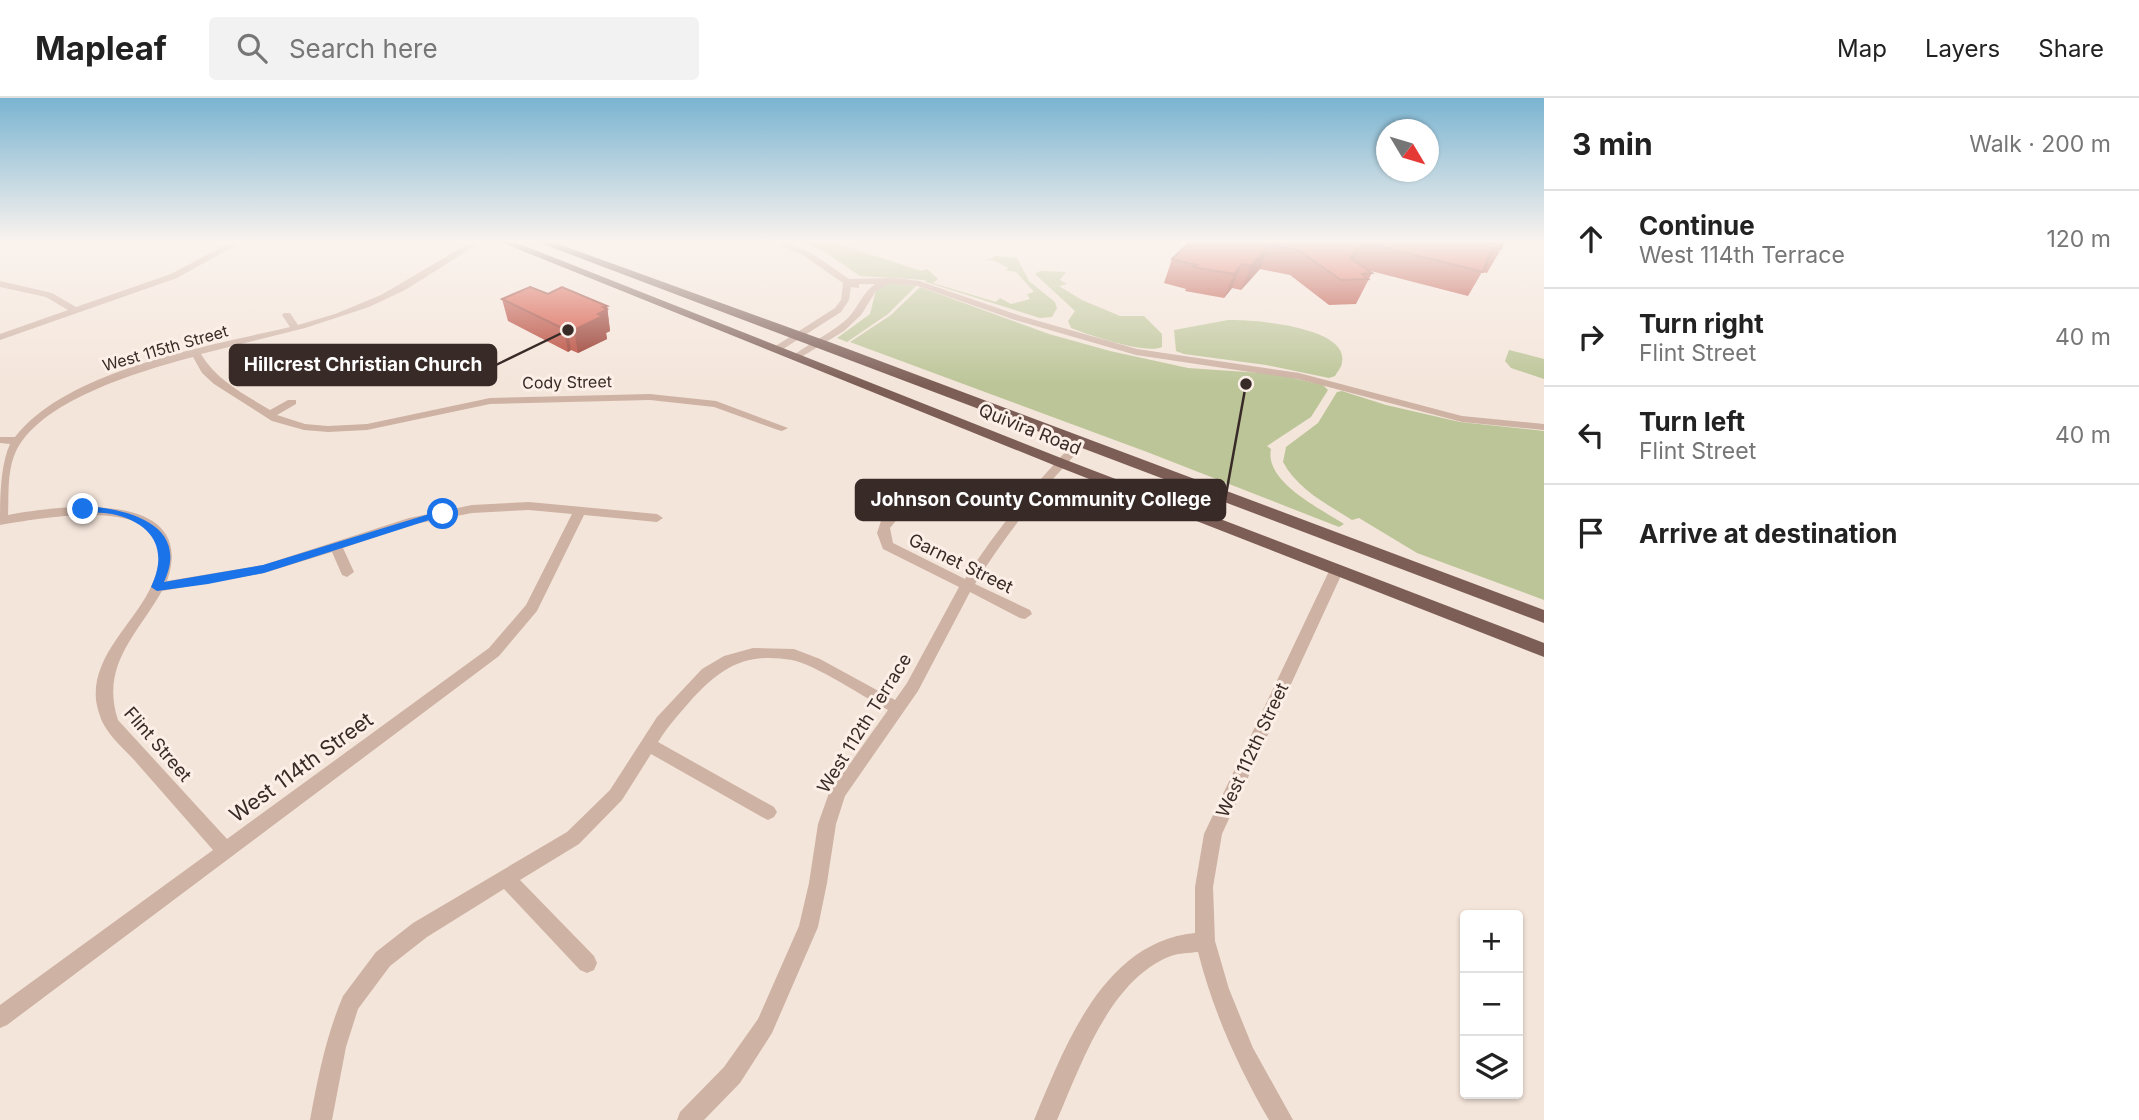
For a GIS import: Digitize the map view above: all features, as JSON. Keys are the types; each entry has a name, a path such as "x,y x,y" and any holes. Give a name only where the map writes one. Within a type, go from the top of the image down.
{"main road":[{"name":"Quivira Road","path":"624,289 1061,463 1544,650"},
{"name":"Quivira Road","path":"671,289 1544,617"}],"street":[{"path":"21,289 49,295 76,311"},
{"path":"0,337 138,289"},
{"name":"West 115th Street","path":"1,521 5,469 18,440 44,415 85,390 134,371 296,328 368,304 399,289"},
{"path":"777,349 838,310 845,300 846,289"},
{"path":"859,289 862,300"},
{"path":"798,356 853,318 862,300 874,289"},
{"path":"933,289 1061,331 1136,352 1299,376 1462,419 1544,427"},
{"path":"287,315 296,328"},
{"name":"Cody Street","path":"196,354 211,376 269,415 304,427 340,429 380,425 490,401 663,397 716,404 782,428"},
{"path":"269,415 292,402"},
{"path":"0,440 18,440"},
{"name":"West 112th Terrace","path":"688,1120 732,1075 765,1026 808,927 827,824 838,793 913,687 966,586 1007,527 1082,441"},
{"path":"157,587 252,572 413,521 472,509 529,506 657,517"},
{"name":"Garnet Street","path":"902,506 884,524 882,536 888,546 1025,614"},
{"name":"Flint Street","path":"1,521 75,509 109,510 131,516 155,531 164,545 164,571 157,587 117,649 107,673 103,694 106,713 111,723 226,851"},
{"name":"West 114th Street","path":"0,1018 494,652 532,608 580,511"},
{"path":"336,547 346,572"},
{"name":"West 112th Street","path":"1282,1120 1253,1074 1227,1018 1205,941 1204,870 1213,834 1337,569"},
{"path":"321,1120 335,1047 350,1003 383,959 420,930 573,838 616,796 663,721 707,674 729,660 753,653 785,654 816,663 897,708"},
{"path":"650,745 768,812"},
{"path":"506,878 587,963"},
{"path":"1045,1120 1101,1004 1116,984 1130,969 1167,947 1205,941"}],"green space":[{"path":"913,289 888,314 847,342 837,338 870,314 876,290"},
{"path":"918,289 925,289 1049,334 1110,351 1188,368 1276,374 1323,385 1328,390 1311,417 1267,446 1271,449 1271,461 1276,473 1285,483 1344,524 1339,527 1147,452 850,342 891,315"},
{"path":"947,289 996,302 1000,298 1011,304 1030,299 1027,294 1034,292 1031,289 1039,289 1055,302 1057,308 1052,317 1040,318"},
{"path":"1051,289 1063,289 1082,300 1120,316 1144,316 1162,334 1162,347 1154,349 1130,346 1071,328 1068,321 1075,311"},
{"path":"1228,320 1275,323 1315,333 1330,340 1340,350 1341,366 1335,376 1329,378 1176,351 1174,330"},
{"path":"1509,350 1544,359 1544,379 1511,368 1505,361"},
{"path":"1342,391 1386,405 1460,422 1544,431 1544,600 1417,553 1359,518 1352,520 1314,496 1297,481 1283,462 1286,447 1318,423 1337,392"}],"building":[{"path":"526,289 548,294 566,289 607,306 603,307 607,309 598,314 603,316 574,330 567,327 564,329 502,299"}],"place":[{"name":"Hillcrest Christian Church","path":"568,330"},
{"name":"Johnson County Community College","path":"1246,384"}],"route":[{"path":"83,509 109,510 131,516 155,531 164,545 165,553 164,571 157,587 208,581 264,569 413,521 443,514"}]}
